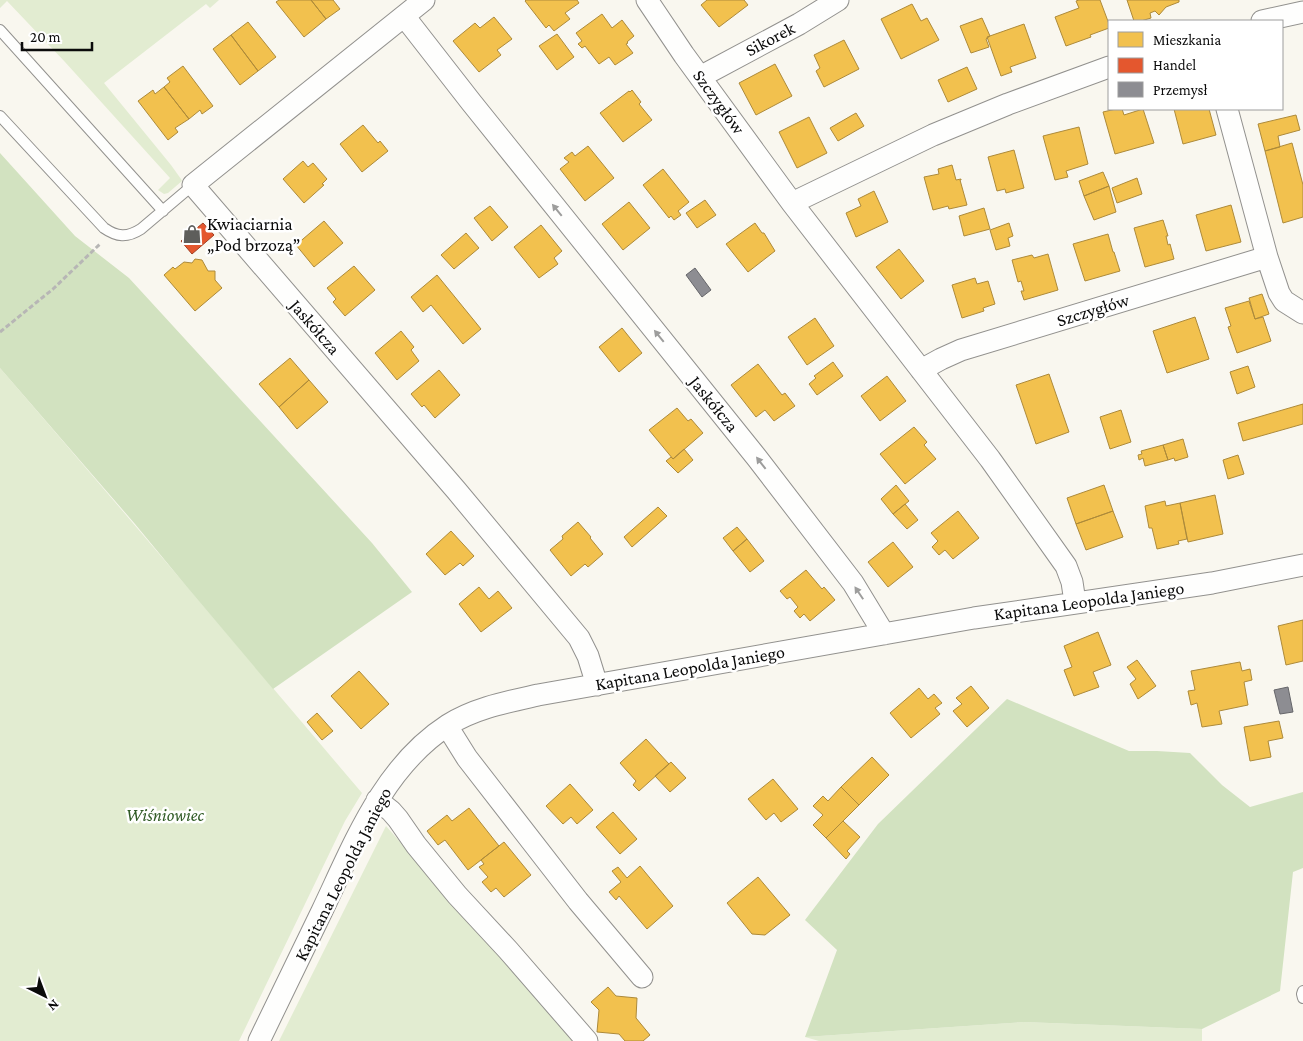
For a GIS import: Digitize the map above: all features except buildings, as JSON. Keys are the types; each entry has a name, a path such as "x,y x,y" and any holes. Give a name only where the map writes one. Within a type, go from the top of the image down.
{"street":[{"path":"193,185 424,0"},
{"name":"Szczygłów","path":"647,0 792,203 990,460 1066,566 1072,582 1075,602"},
{"name":"Sikorek","path":"700,76 799,24 838,0"},
{"path":"1267,20 1303,12"},
{"name":"Jaskółcza","path":"404,16 476,109 757,458 853,583 884,634"},
{"path":"792,203 933,136 1008,104 1108,67"},
{"path":"1227,110 1267,257 1279,293 1284,301 1303,313"},
{"name":"Jaskółcza","path":"193,185 456,490 579,638 588,656 597,685"},
{"name":"Szczygłów","path":"921,370 961,350 1267,257"},
{"name":"Kapitana Leopolda Janiego","path":"259,1041 377,800 398,770 422,745 447,726 470,714 529,697 974,618 1075,602 1212,584 1303,565"},
{"path":"447,726 468,758 578,901 642,977"},
{"path":"377,800 398,819 416,845 457,895 508,950 587,1041"}],"lane":[{"path":"0,30 163,211"},
{"path":"0,116 104,228 112,233 124,236 133,235 193,185"},
{"path":"1303,992 1303,998"}],"path":[{"path":"0,332 53,289 112,233"}],"green space":[{"path":"0,0 219,0 210,8 206,4 104,83 182,181 168,193 164,194 158,190 170,178 7,1 0,8"},
{"path":"0,153 75,236 129,278 372,543 412,592 273,689 135,524 0,368"},
{"name":"Wiśniowiec","path":"0,368 362,793 345,821 239,1041 0,1041"},
{"path":"1007,699 1129,751 1190,753 1222,785 1250,807 1303,792 1303,868 1293,872 1280,991 1202,1029 1024,1022 805,1037 837,950 805,920 878,824"},
{"path":"386,826 576,1041 279,1041"},
{"path":"1024,1022 1202,1029 1202,1041 819,1041 805,1037"}],"place":[{"name":"Kwiaciarnia „Pod brzozą”","path":"192,234"}]}
